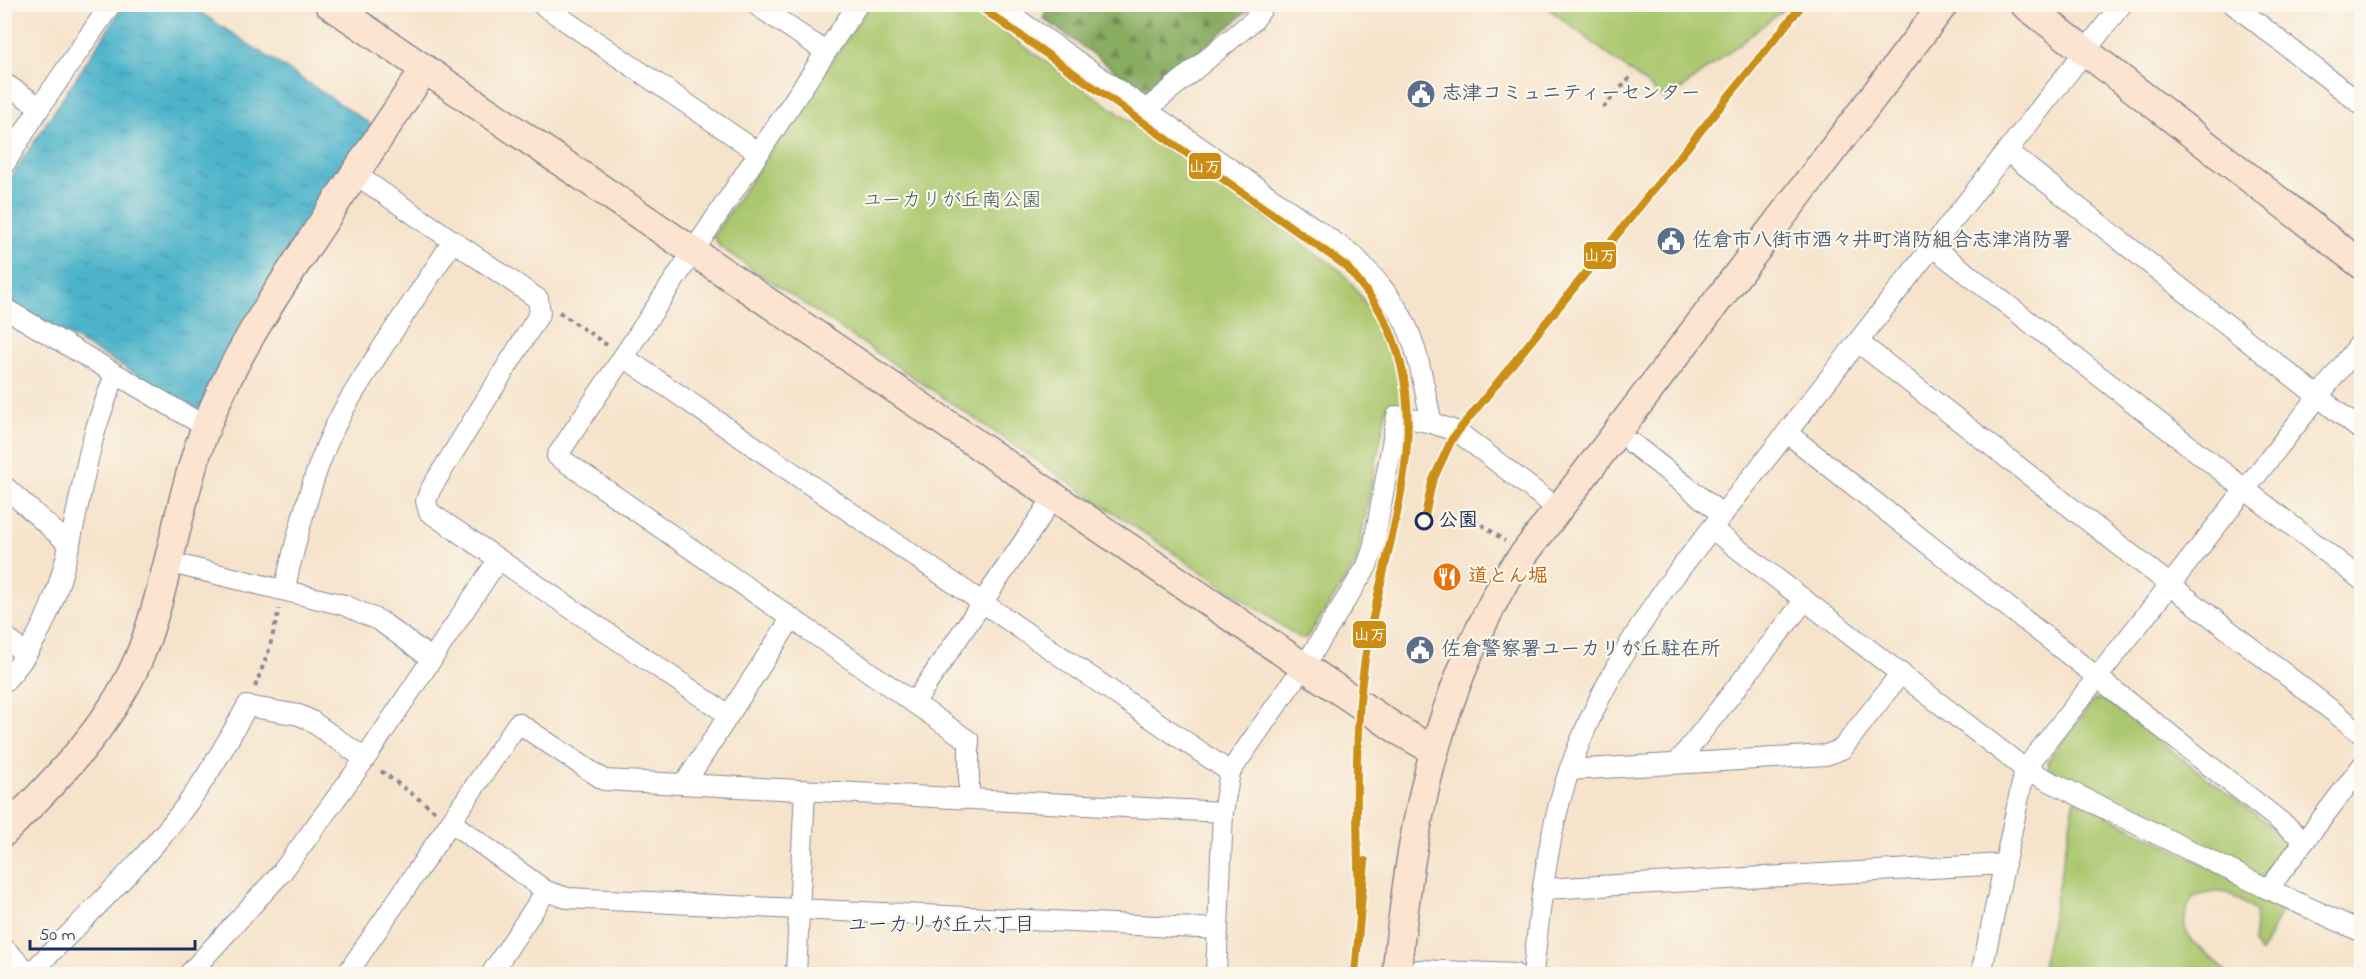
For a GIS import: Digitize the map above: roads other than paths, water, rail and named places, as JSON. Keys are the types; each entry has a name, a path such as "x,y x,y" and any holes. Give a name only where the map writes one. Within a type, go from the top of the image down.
{"street":[{"path":"329,4 1303,666 1432,750"},
{"path":"541,4 759,153"},
{"path":"755,4 826,52"},
{"path":"858,4 625,358 557,456 969,741 969,798"},
{"path":"996,4 1354,256 1374,278 1405,323 1418,359 1432,423"},
{"path":"1146,110 1254,20 1265,4"},
{"path":"1515,975 1408,972 1414,834 1432,750 1451,692 1479,625 1508,575 1557,508 1944,4"},
{"path":"2024,4 2361,266"},
{"path":"1533,975 1544,889 1569,770 1610,678 1633,635 1665,588 2122,4"},
{"path":"2233,4 2361,105"},
{"path":"4,165 106,6"},
{"path":"4,832 50,786 84,746 118,696 144,646 206,427 237,358 425,69"},
{"path":"4,83 40,107"},
{"path":"2007,151 2316,398 2361,431"},
{"path":"355,174 538,299 540,313 430,490 426,501 429,512 727,714"},
{"path":"284,590 303,515 317,472 344,411 453,241"},
{"path":"1933,247 2361,580"},
{"path":"4,308 206,427"},
{"path":"1981,975 2025,769 2361,341"},
{"path":"1858,342 2361,734"},
{"path":"625,358 1230,772"},
{"path":"4,682 25,655 43,624 57,591 70,545 94,434 115,374"},
{"path":"1216,975 1223,812 1230,772 1303,666 1367,566 1373,549 1397,416 1432,423 1458,432 1557,508"},
{"path":"1787,433 2304,840"},
{"path":"1633,444 1805,600 2025,769 2268,889 2361,932"},
{"path":"4,486 70,545"},
{"path":"914,703 1054,497"},
{"path":"189,975 282,872 365,759 498,560"},
{"path":"167,562 344,605 380,621 432,659"},
{"path":"1677,762 1805,600"},
{"path":"685,783 727,714 791,619"},
{"path":"4,635 25,655"},
{"path":"1569,770 1826,755 1842,749 1901,673"},
{"path":"4,948 30,974 153,846 186,807 220,757 247,706 299,715 310,720 365,759"},
{"path":"347,975 518,723 604,780 1223,812"},
{"path":"2268,889 2361,766"},
{"path":"796,975 805,790"},
{"path":"451,822 546,891 567,898 1218,929"},
{"path":"1544,889 2005,864"},
{"path":"491,975 546,891"}],"water":[{"path":"124,5 189,5 372,125 204,413 5,299 5,186"}],"place":[{"name":"志津コミュニティーセンター","path":"1421,94"},
{"name":"佐倉市八街市酒々井町消防組合志津消防署","path":"1671,241"},
{"name":"公園","path":"1424,521"},
{"name":"道とん堀","path":"1447,577"},
{"name":"佐倉警察署ユーカリが丘駐在所","path":"1420,650"}],"district":[{"name":"ユーカリが丘六丁目","path":"941,926"}],"park label":[{"name":"ユーカリが丘南公園","path":"952,201"}]}
